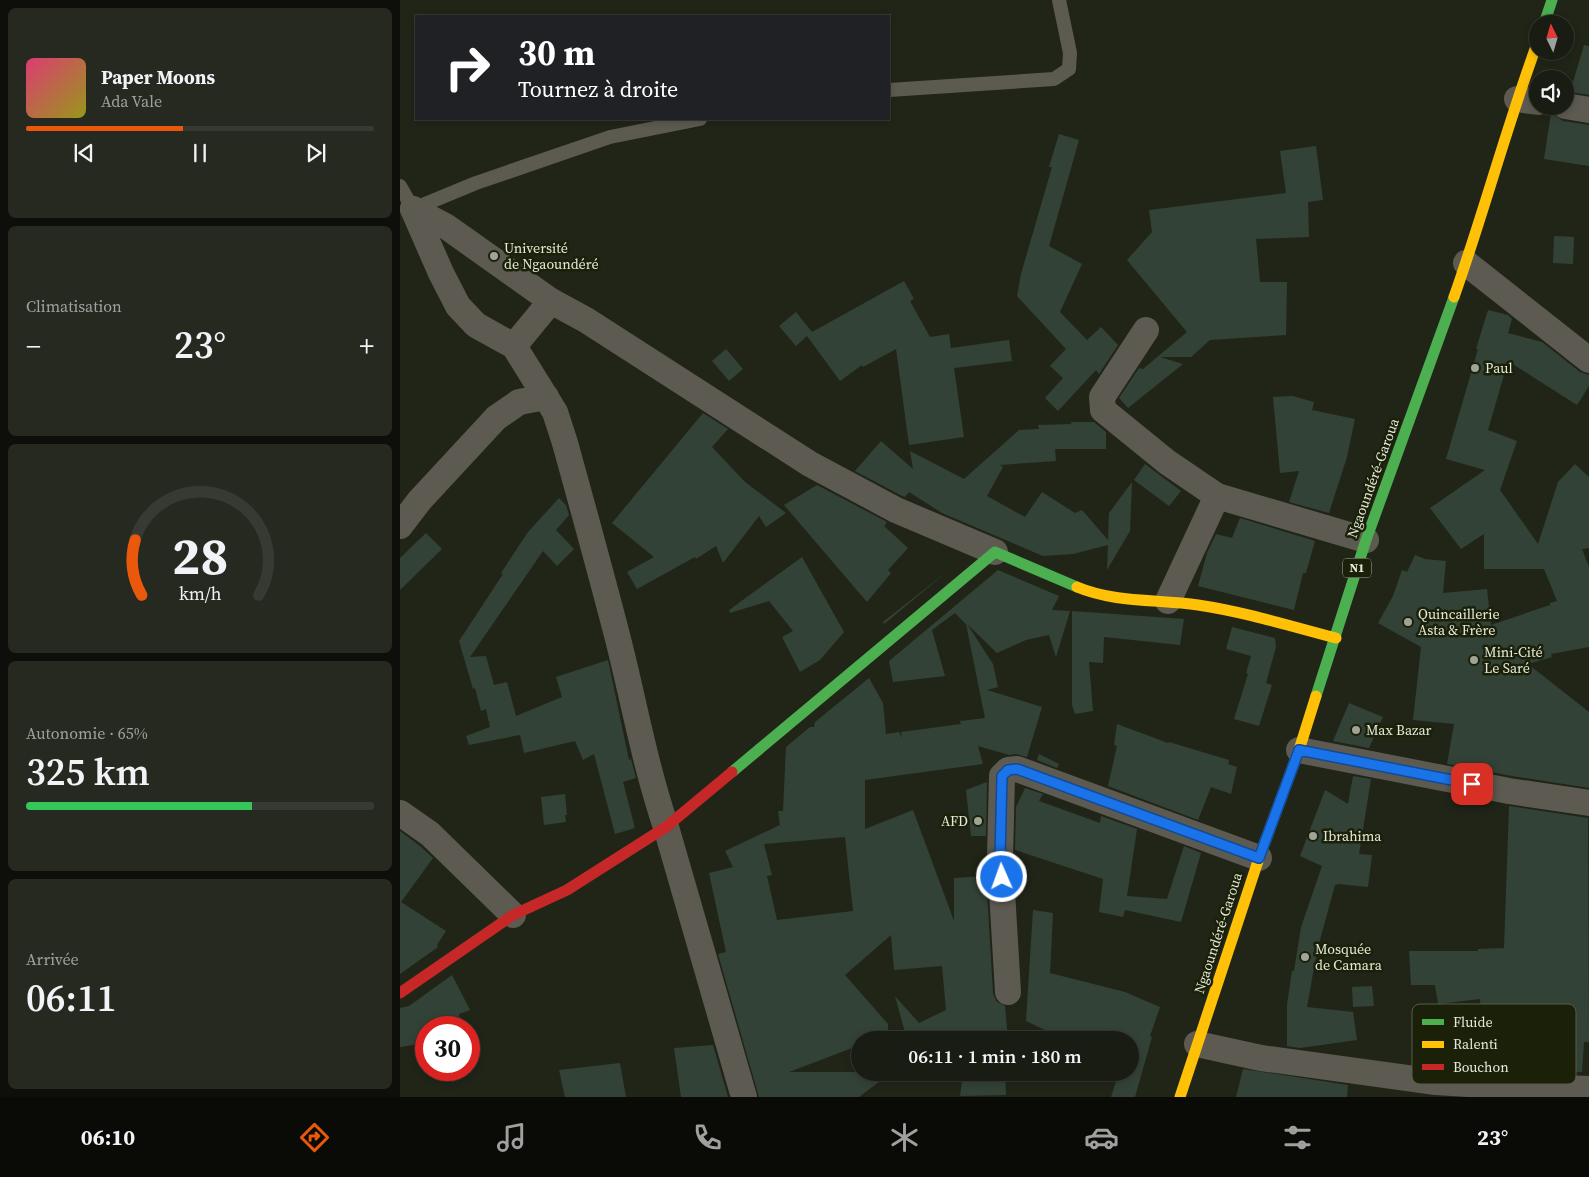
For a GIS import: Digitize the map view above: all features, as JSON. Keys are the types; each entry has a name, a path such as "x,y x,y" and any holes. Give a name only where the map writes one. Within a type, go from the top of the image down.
{"main road":[{"path":"1547,15 1552,0"},
{"name":"Ngaoundéré-Garoua","path":"1180,1097 1259,858 1299,750 1366,540 1527,100 1534,60"},
{"path":"400,993 461,949 513,915 567,890 666,827 995,552 1089,592 1104,596 1168,601 1219,609 1336,638"}],"street":[{"path":"1574,108 1589,110"},
{"path":"407,204 447,227 551,302 586,320 810,464 896,510 995,552"},
{"path":"407,204 458,306 476,325 514,346 555,412 618,639 644,755 744,1097"},
{"path":"1466,263 1589,360"},
{"path":"514,346 551,302"},
{"path":"1146,330 1102,397 1103,410 1167,462 1217,496 1366,540"},
{"path":"400,526 420,500 496,418 519,402 546,397"},
{"path":"1168,601 1217,496"},
{"path":"1299,750 1509,791 1589,803"},
{"path":"1008,992 1000,858 1002,776 1008,770 1017,769 1259,858"},
{"path":"400,813 430,834 513,915"},
{"path":"1197,1044 1261,1058 1412,1079"},
{"path":"1468,1084 1589,1089"}],"lane":[{"path":"890,90 1054,79 1069,69 1070,53 1059,0"},
{"path":"400,186 407,204 476,183 610,137 695,120"}],"building":[{"path":"1584,45 1589,46 1589,95 1574,93 1574,79"},
{"path":"1551,115 1563,121 1589,125 1589,166 1544,159"},
{"path":"1059,134 1079,140 1049,246 1082,264 1060,312 1087,340 1101,327 1118,345 1099,374 1096,370 1058,411 1045,398 1063,378 1050,366 1066,349 1017,296 1021,274 1052,167 1049,167"},
{"path":"1316,146 1323,200 1308,202 1309,237 1256,239 1260,282 1287,282 1286,335 1210,340 1191,357 1160,357 1183,364 1128,408 1119,398 1139,368 1143,369 1187,332 1127,260 1152,232 1149,210 1286,193 1280,151"},
{"path":"1554,236 1574,237 1573,264 1553,263"},
{"path":"904,281 914,299 910,301 930,337 949,334 951,348 1009,340 1012,361 954,368 964,437 909,445 896,349 863,367 862,365 840,381 807,336 796,346 779,326 796,312 812,332"},
{"path":"1488,310 1508,315 1512,319 1508,333 1542,342 1580,372 1589,375 1589,386 1577,405 1508,361 1488,430 1517,441 1500,490 1538,544 1558,482 1575,464 1589,477 1589,548 1582,549 1589,567 1589,647 1551,654 1552,657 1528,664 1589,712 1589,788 1447,764 1454,724 1413,720 1421,647 1378,623 1393,596 1402,570 1407,572 1415,555 1425,559 1446,561 1443,593 1487,589 1491,625 1557,601 1544,569 1484,569 1484,534 1461,549 1430,508 1485,470 1446,459"},
{"path":"726,349 743,369 729,381 712,361"},
{"path":"1293,396 1314,402 1312,410 1355,419 1347,457 1329,513 1289,502 1299,471 1280,473 1273,397"},
{"path":"703,413 728,429 712,447 745,482 786,513 766,527 759,516 723,563 716,546 696,559 695,557 637,589 627,572 654,557 612,523"},
{"path":"1070,422 1094,422 1106,432 1106,449 1055,449 1056,461 1000,465 1003,467 987,496 1025,517 1042,492 1075,513 1082,510 1108,540 1109,513 1132,482 1130,531 1107,570 1108,545 1073,554 1043,556 942,513 909,492 905,497 902,496 855,471 881,441 913,469 910,451 964,479 1019,430 1039,429 1038,425 1072,424"},
{"path":"1145,464 1181,491 1169,506 1134,480"},
{"path":"817,485 887,522 884,526 908,548 888,570 891,573 867,602 784,505"},
{"path":"559,498 566,505 569,515 556,530 574,549 557,566 543,551 470,657 486,656 494,685 507,682 516,716 562,697 556,677 608,660 629,760 631,759 636,778 623,782 635,828 615,834 594,754 583,760 575,741 524,753 520,735 469,745 466,736 490,727 486,709 481,711 475,688 473,689 459,641 528,532"},
{"path":"1240,518 1315,541 1306,573 1303,573 1294,610 1198,586 1207,553 1216,534 1232,538"},
{"path":"426,533 442,549 400,590 400,558"},
{"path":"802,557 844,632 820,660 800,672 782,637 793,631 769,601 730,613 729,610"},
{"path":"949,570 884,624 883,622"},
{"path":"998,570 1059,596 1052,610 1070,611 1056,657 1049,635 1026,640 997,653 967,624 993,664 998,687 987,690 1042,707 1027,757 1016,754 1009,755 978,746 983,764 865,780 865,829 913,810 954,921 954,878 986,876 993,993 996,1001 1005,1006 1007,1031 905,1031 895,996 919,1023 946,1010 942,966 894,970 891,935 845,975 888,1024 888,1031 851,1031 851,1048 789,1072 851,1072 851,1081 880,1081 859,1097 759,1097 718,954 726,952 709,873 733,867 725,851 780,825 778,811 783,811 786,747 810,727 814,727 815,722 869,678 883,703 886,734 899,732 902,738 901,732 961,724 960,721 985,718 966,624 955,613 932,630 945,676 893,682 889,661","holes":["845,837 853,911 777,920 767,876 772,875 764,844"]},
{"path":"1072,611 1184,619 1180,645 1104,637 1103,663 1089,662 1093,711 1075,714 1072,705"},
{"path":"1232,627 1275,638 1276,647 1266,683 1272,685 1259,726 1234,719 1248,674 1246,673 1251,656 1226,649"},
{"path":"1349,703 1383,717 1369,748 1333,741"},
{"path":"1117,724 1168,743 1229,760 1228,764 1237,767 1231,794 1211,787 1198,820 1108,786 1117,746 1114,745"},
{"path":"1039,754 1059,764 1057,768 1037,760"},
{"path":"1353,776 1371,779 1359,854 1372,855 1368,887 1335,885 1317,951 1307,1007 1353,1012 1357,1040 1300,1048 1287,1046 1287,1005 1292,971 1294,971 1301,927 1322,866 1300,856 1325,790 1348,804"},
{"path":"987,782 986,836 971,836 966,790"},
{"path":"1025,788 1043,794 1039,801 1100,823 1101,816 1137,829 1127,896 1167,899 1184,846 1201,853 1181,922 1125,910 1123,917 1099,912 1103,879 1015,850 1016,807"},
{"path":"565,794 566,822 544,825 541,797"},
{"path":"1509,806 1588,818 1589,1042 1584,1042 1582,1072 1576,1072 1576,1004 1480,1004 1480,999 1438,1004 1435,985 1411,985 1409,951 1478,951 1478,949 1504,948"},
{"path":"400,831 433,858 401,902 446,931 437,945 438,947 400,974"},
{"path":"1033,910 1053,913 1050,973 1125,992 1160,1007 1150,1036 1152,1037 1135,1097 1111,1097 1116,1081 1139,1081 1139,1031 1047,1031 1026,1021"},
{"path":"452,975 470,1010 459,1014 459,1016 415,1016 415,1045 400,1047 400,1008 409,1006"},
{"path":"1372,986 1374,1006 1353,1007 1352,987"},
{"path":"713,1045 728,1097 681,1097 674,1048"},
{"path":"620,1063 626,1097 565,1097 559,1070"},
{"path":"1243,1069 1348,1085 1347,1097 1236,1097"},
{"path":"962,1081 1005,1081 1006,1095 960,1096"}],"traffic: fast":[{"path":"1547,15 1552,0"},
{"path":"1316,696 1366,540 1454,297"},
{"path":"732,772 995,552 1077,587"}],"traffic: slow":[{"path":"1454,297 1531,60"},
{"path":"1077,587 1106,596 1183,603 1233,611 1336,638"},
{"path":"1180,1097 1259,858 1299,750 1316,696"}],"traffic: jam":[{"path":"400,993 513,915 567,890 666,827 732,772"}],"place":[{"name":"Université de Ngaoundéré","path":"494,256"},
{"name":"Paul","path":"1475,368"},
{"name":"Quincaillerie Asta & Frère","path":"1408,622"},
{"name":"Mini-Cité Le Saré","path":"1474,660"},
{"name":"Max Bazar","path":"1356,730"},
{"name":"AFD","path":"978,821"},
{"name":"Ibrahima","path":"1313,836"},
{"name":"Mosquée de Camara","path":"1305,957"}],"route":[{"path":"1002,877 1000,858 1002,776 1008,770 1017,769 1259,858 1299,750 1472,784"}]}
